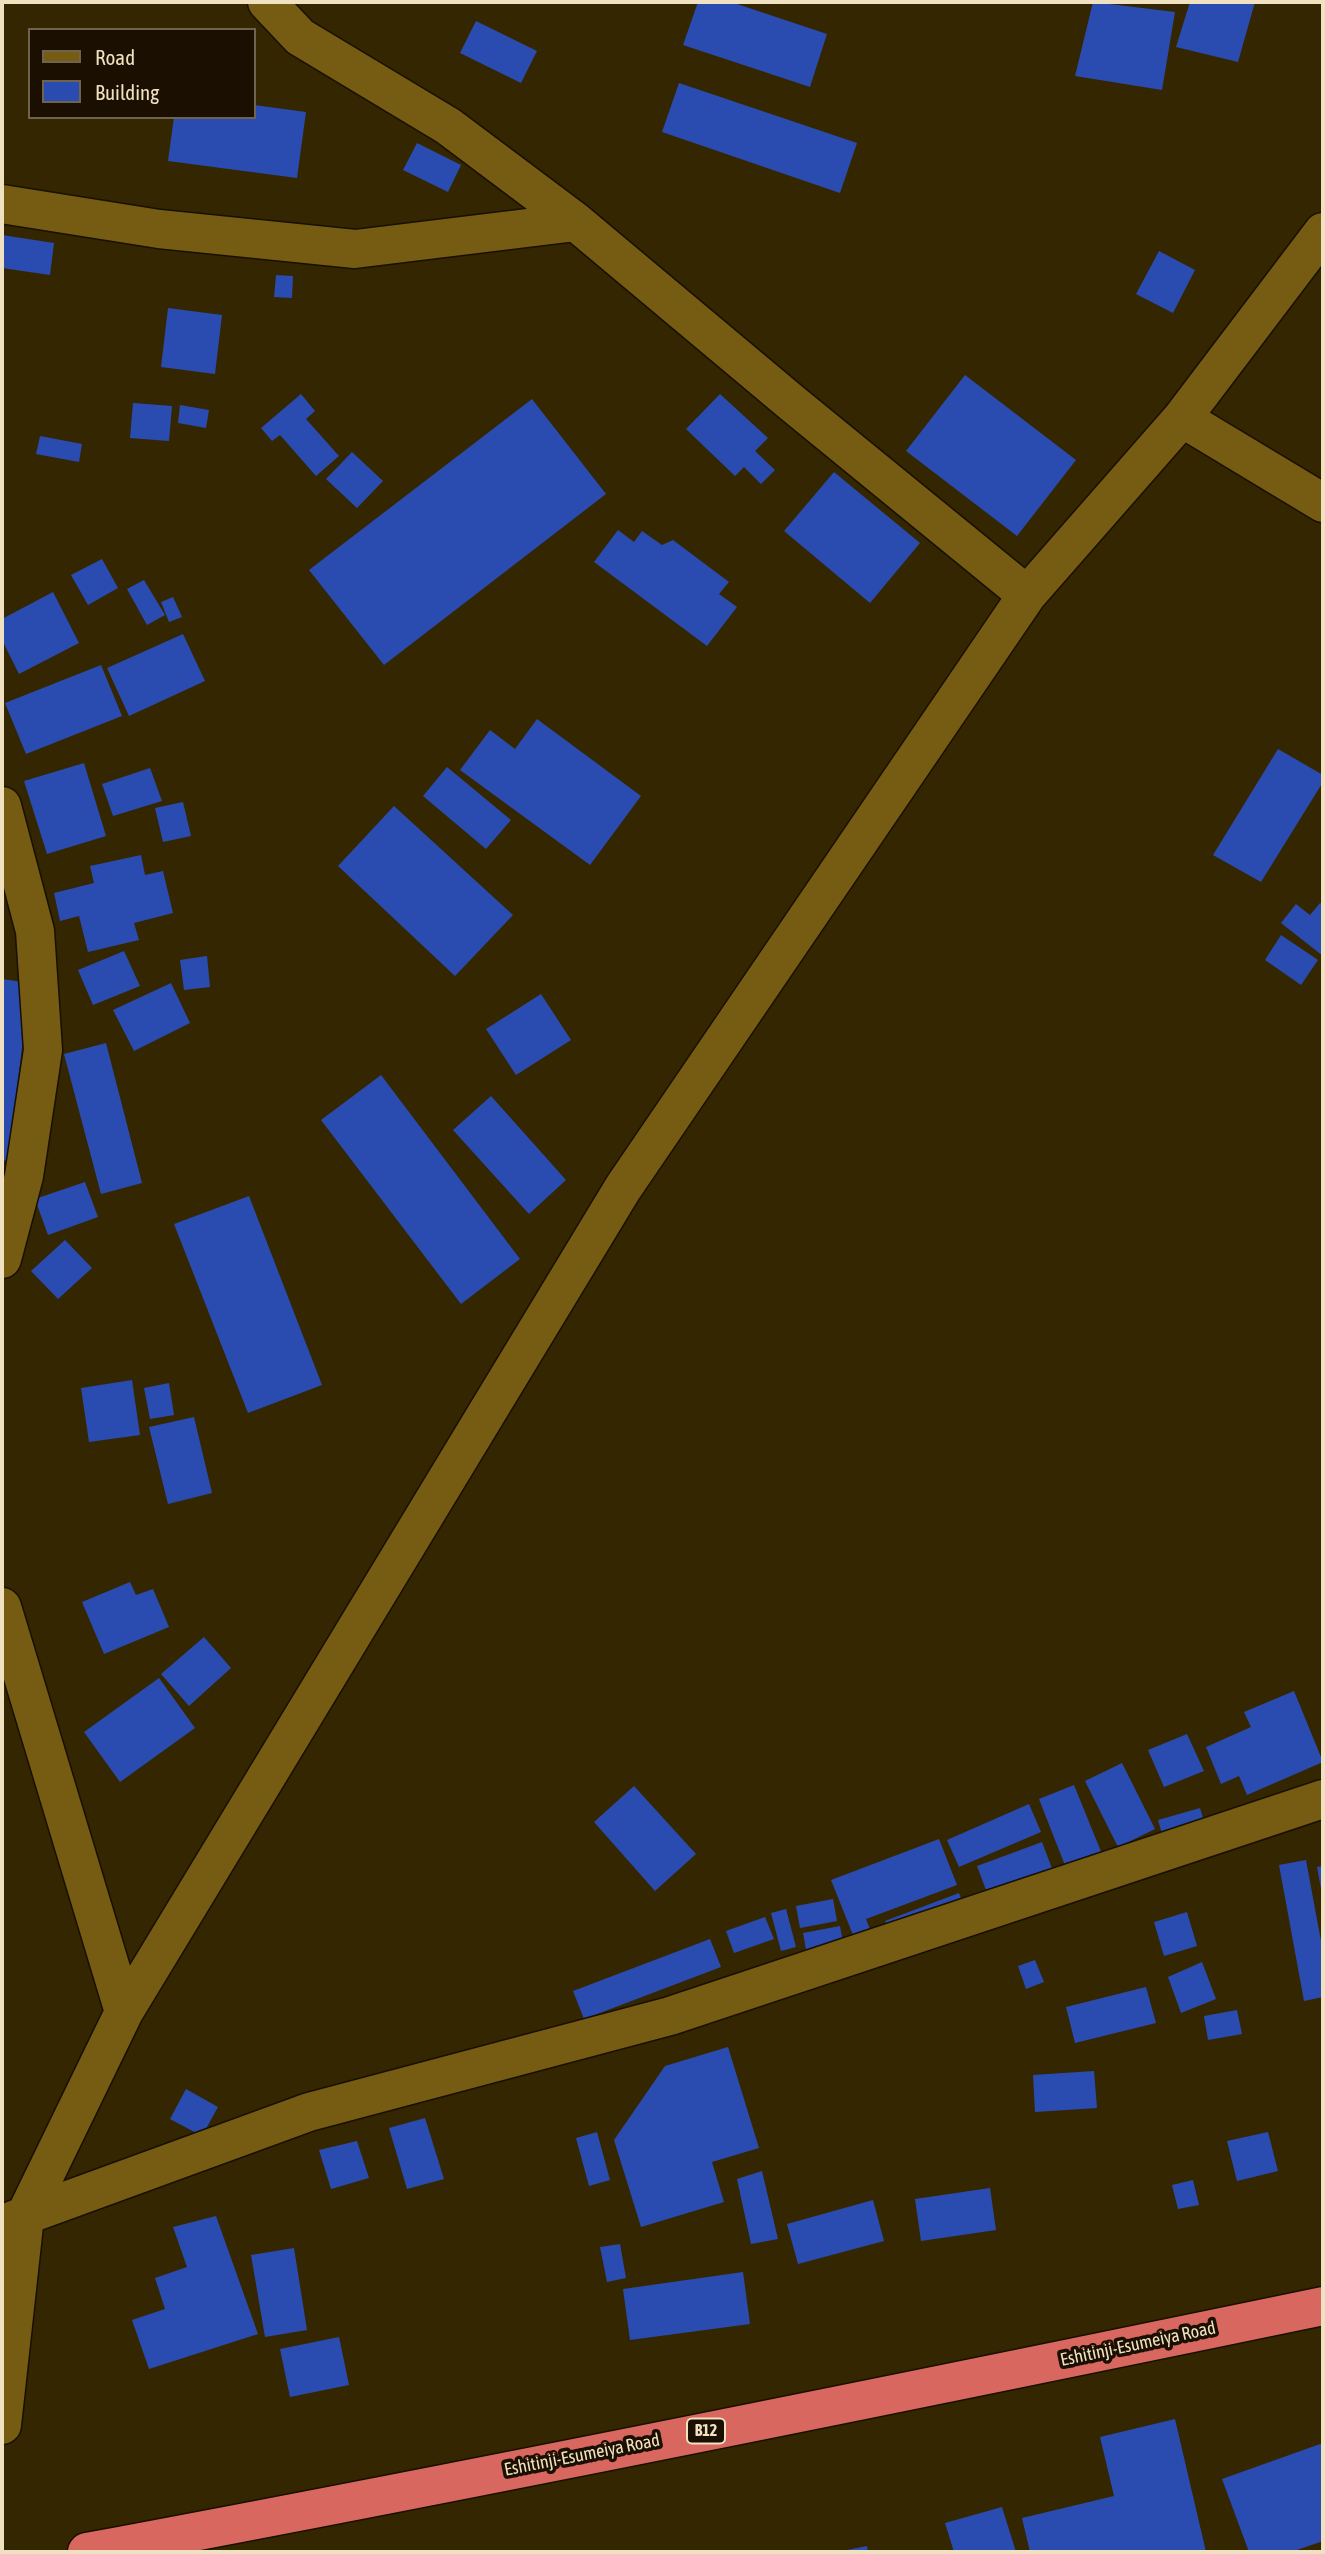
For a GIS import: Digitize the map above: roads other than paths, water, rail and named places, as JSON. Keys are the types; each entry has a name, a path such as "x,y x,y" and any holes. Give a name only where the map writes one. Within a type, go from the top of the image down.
{"highway":[{"name":"Eshitinji-Esumeiya Road","path":"88,2552 363,2500 1323,2306"}],"street":[{"path":"267,2 300,37 448,126 576,222 1027,595"},
{"path":"2,204 159,229 355,249 576,222"},
{"path":"2,2426 13,2220 124,2012 623,1188 1027,595 1182,418 1323,232"},
{"path":"1182,418 1323,503"},
{"path":"2,806 35,931 43,1050 24,1176 2,1259"},
{"path":"2,1607 124,2012"},
{"path":"13,2220 309,2112 670,2016 1323,1798"}]}
